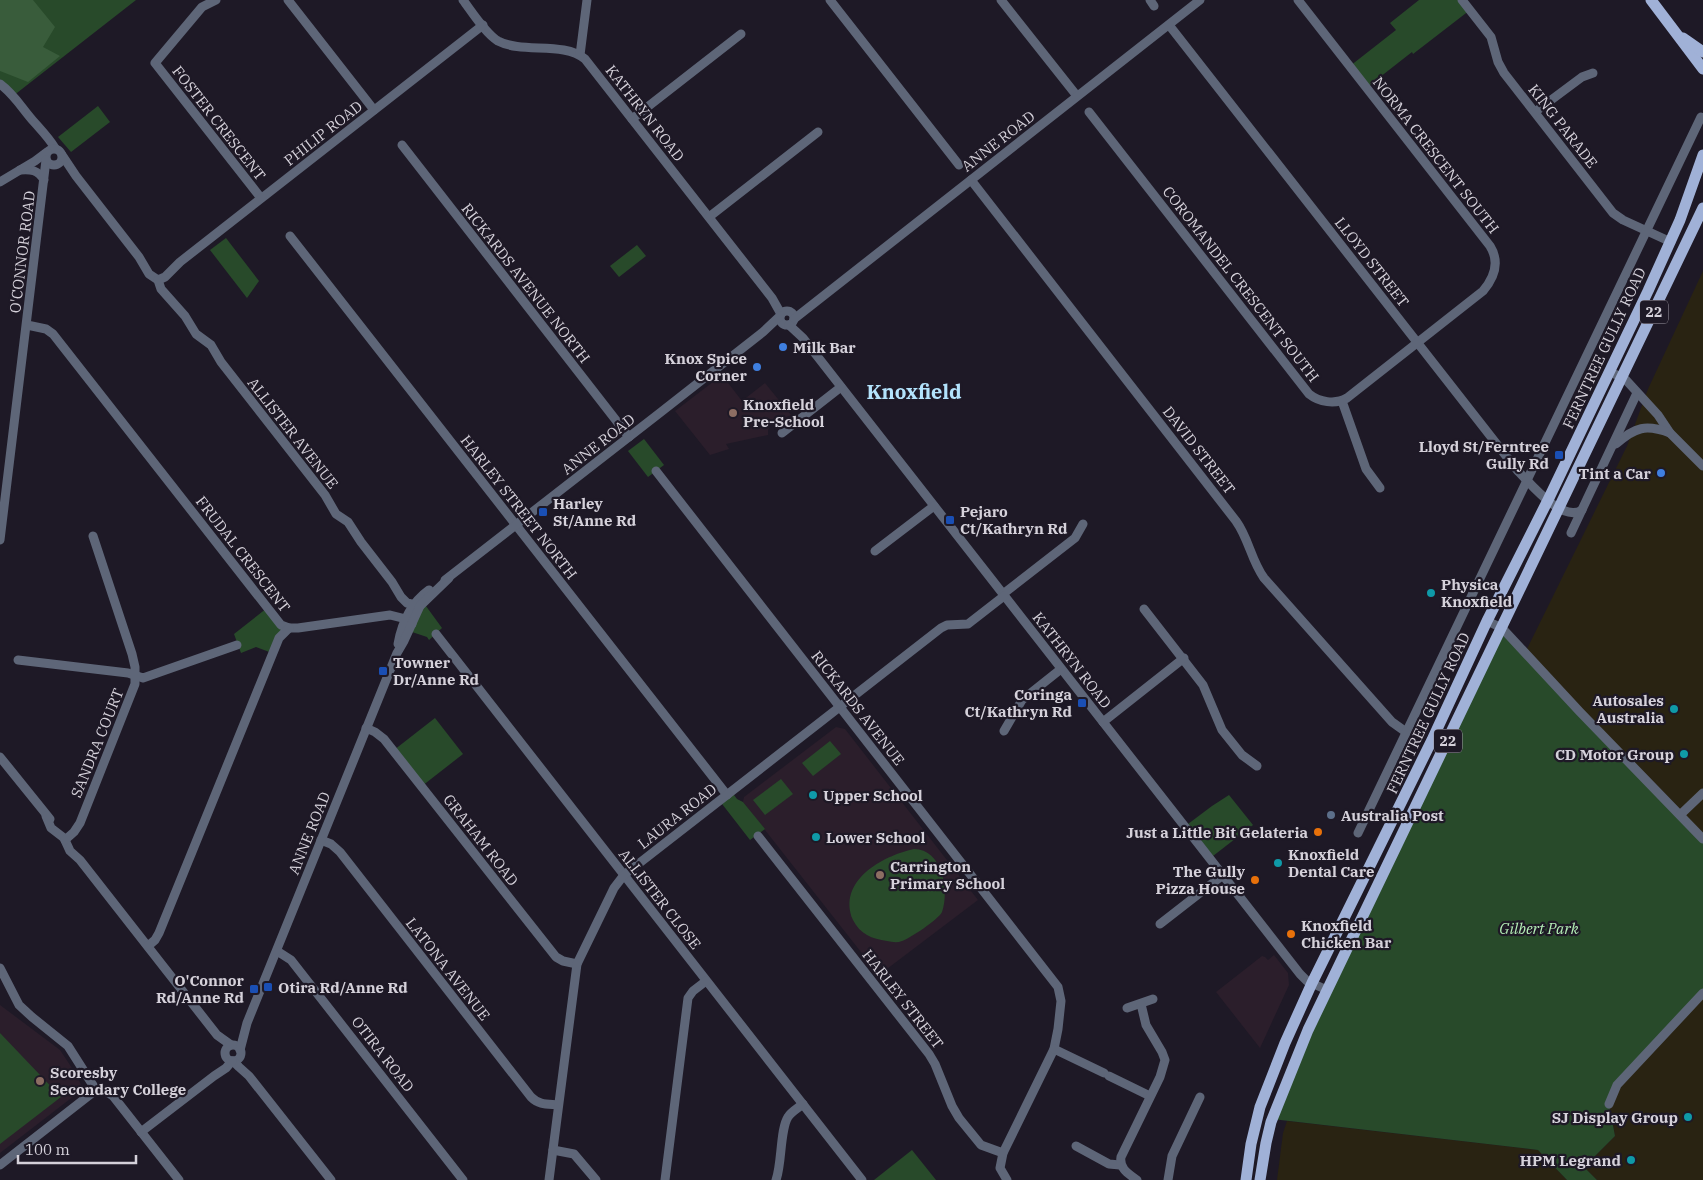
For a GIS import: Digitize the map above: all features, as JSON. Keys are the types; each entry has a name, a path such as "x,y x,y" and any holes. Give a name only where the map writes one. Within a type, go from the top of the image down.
{"main road":[{"path":"1651,0 1678,34 1702,69"},
{"path":"1678,34 1702,50"},
{"name":"FERNTREE GULLY ROAD","path":"1246,1180 1253,1135 1263,1097 1285,1043 1312,983 1380,849 1487,621 1548,500 1671,242 1703,155"},
{"name":"FERNTREE GULLY ROAD","path":"1260,1180 1266,1143 1275,1110 1327,990 1703,208"},
{"path":"1380,849 1393,855"}],"street":[{"name":"FOSTER CRESCENT","path":"216,0 199,4 155,63 261,198"},
{"path":"288,0 374,110"},
{"path":"463,0 494,38 502,43 571,52 580,55 587,0"},
{"path":"830,0 959,165"},
{"path":"1001,0 1077,96"},
{"name":"ANNE ROAD","path":"141,1132 226,1068 247,1023 322,840 397,653 407,622 416,604 763,332 806,310 1200,0"},
{"name":"NORMA CRESCENT SOUTH","path":"1298,0 1490,246 1494,254 1496,265 1483,291 1418,343"},
{"name":"KING PARADE","path":"1462,0 1491,38 1498,62 1504,73 1613,213 1623,220 1671,242"},
{"name":"PHILIP ROAD","path":"160,278 483,25"},
{"name":"LLOYD STREET","path":"1169,25 1512,464 1527,481 1559,510"},
{"path":"632,119 741,34"},
{"name":"KATHRYN ROAD","path":"580,55 709,217 1300,974 1307,981 1327,990"},
{"path":"1535,112 1582,77 1593,72"},
{"path":"0,84 36,124 52,156 20,170 0,182"},
{"name":"COROMANDEL CRESCENT SOUTH","path":"1089,112 1309,394 1324,401 1342,401"},
{"name":"FERNTREE GULLY ROAD","path":"1358,834 1701,117"},
{"path":"709,217 818,132"},
{"name":"RICKARDS AVENUE NORTH","path":"402,146 629,437"},
{"name":"ALLISTER AVENUE","path":"52,156 76,176 139,257 149,274 160,278 161,289 173,300 190,322 196,334 211,345 221,362 325,495 336,514 348,522 392,582 398,594 404,600 416,604"},
{"name":"O'CONNOR ROAD","path":"0,540 44,178 52,156"},
{"path":"20,170 35,171 44,178"},
{"name":"DAVID STREET","path":"971,180 1236,521 1246,537 1255,565 1264,578 1392,722 1406,732"},
{"name":"HARLEY STREET NORTH","path":"290,236 727,795"},
{"name":"FRUDAL CRESCENT","path":"27,325 46,329 53,334 277,621 289,628 279,638 158,936 148,946"},
{"path":"1380,488 1366,469 1342,401 1418,343"},
{"path":"1609,371 1622,378 1637,393 1658,415 1670,433 1703,466"},
{"path":"782,434 841,387"},
{"path":"1571,533 1637,393"},
{"path":"1613,447 1626,435 1638,429 1656,428 1670,433"},
{"name":"RICKARDS AVENUE","path":"656,471 1055,983 1060,992 1061,1001 1054,1049 1003,1153"},
{"path":"875,551 934,506"},
{"path":"1559,510 1574,514 1582,510"},
{"name":"LAURA ROAD","path":"549,1180 577,964 612,893 624,876 941,628 947,625 968,624 1075,538 1083,524"},
{"name":"SANDRA COURT","path":"67,838 76,830 80,823 133,689 135,676 132,654 94,536"},
{"name":"ALLISTER AVENUE","path":"392,582 416,604"},
{"path":"395,616 403,610 404,600"},
{"path":"1144,609 1184,658 1206,689 1222,730 1242,755 1257,766"},
{"path":"289,628 380,617 390,614 407,622"},
{"path":"380,617 407,622"},
{"path":"1487,621 1502,628 1703,839"},
{"name":"ALLISTER CLOSE","path":"436,634 862,1180"},
{"path":"18,660 128,674 140,678 237,645"},
{"path":"1103,722 1184,658"},
{"path":"1004,731 1022,700 1061,669"},
{"name":"GRAHAM ROAD","path":"366,728 384,739 556,957 563,961 577,964"},
{"path":"0,757 46,816 51,828 67,838 70,851 80,860 331,1180"},
{"path":"1680,815 1703,793"},
{"name":"HARLEY STREET","path":"758,836 929,1054 954,1111 975,1139 983,1146 1003,1153"},
{"name":"LATONA AVENUE","path":"322,840 331,844 340,852 531,1097 541,1104 558,1105"},
{"path":"1160,924 1223,875"},
{"name":"OTIRA ROAD","path":"276,951 292,960 464,1180"},
{"path":"0,968 19,1005 68,1046 96,1090"},
{"path":"665,1180 688,998 693,991 706,981"},
{"path":"1608,1104 1616,1084 1703,993"},
{"path":"1127,1008 1153,999"},
{"path":"1120,1165 1121,1158 1160,1077 1164,1060 1162,1052 1146,1025 1141,1004"},
{"path":"1054,1049 1150,1096"},
{"path":"0,1165 96,1090 104,1090 113,1096 177,1179"},
{"path":"1168,1180 1172,1156 1200,1097"},
{"path":"776,1180 786,1121 803,1104"},
{"path":"1076,1146 1109,1164 1120,1165 1137,1180"},
{"path":"553,1150 574,1154 596,1180"},
{"path":"1003,1153 1000,1168 1007,1180"}],"shaded area":[{"path":"1703,271 1703,839 1525,653 1627,446 1648,389"},
{"name":"Knoxfield Pre-School","path":"722,375 742,401 765,383 791,415 771,424 768,435 726,444 729,449 710,455 675,411"},
{"name":"Carrington Primary School","path":"836,727 845,729 978,900 879,975 743,802 744,797"},
{"path":"1274,955 1288,973 1289,985 1260,1048 1216,992 1262,956 1268,960"},
{"path":"1703,993 1703,1180 1597,1180 1584,1167 1615,1136 1609,1104 1617,1085"},
{"name":"Scoresby Secondary College","path":"0,1005 60,1050 76,1074 83,1089 0,1153"},
{"path":"1287,1121 1538,1150 1567,1180 1277,1180 1283,1133"}],"green space":[{"path":"0,0 136,0 13,96 0,84"},
{"path":"0,0 33,0 55,27 43,47 60,56 28,82 0,71"},
{"path":"1419,0 1462,0 1470,10 1366,88 1350,66 1396,30 1390,23"},
{"path":"98,106 110,122 71,152 58,137"},
{"path":"226,238 259,281 247,298 210,250"},
{"path":"637,245 646,256 619,277 610,266"},
{"path":"644,439 664,465 648,477 628,451"},
{"path":"423,602 442,628 429,640 427,637 409,631"},
{"path":"267,608 283,626 272,653 256,647 241,653 234,634"},
{"name":"Gilbert Park","path":"1502,628 1703,839 1703,993 1617,1085 1609,1104 1615,1136 1584,1167 1597,1180 1567,1180 1538,1150 1272,1119"},
{"path":"435,718 463,754 422,786 394,750"},
{"path":"830,741 841,754 813,776 802,763"},
{"path":"781,779 793,794 765,815 753,800"},
{"path":"731,791 737,799 743,802 765,829 750,840 719,800"},
{"path":"1229,795 1253,825 1213,856 1188,824"},
{"path":"914,849 924,851 931,856 942,872 945,893 942,912 924,928 900,942 882,940 867,935 859,929 853,920 850,906 851,893 857,882 876,864 902,852"},
{"path":"0,1033 61,1097 0,1144"},
{"path":"912,1150 936,1180 874,1180"}],"place":[{"name":"Milk Bar","path":"783,347"},
{"name":"Knox Spice Corner","path":"757,367"},
{"name":"Knoxfield Pre-School","path":"733,413"},
{"name":"Lloyd St/Ferntree Gully Rd","path":"1559,455"},
{"name":"Tint a Car","path":"1661,473"},
{"name":"Harley St/Anne Rd","path":"543,512"},
{"name":"Pejaro Ct/Kathryn Rd","path":"950,520"},
{"name":"Physica Knoxfield","path":"1431,593"},
{"name":"Towner Dr/Anne Rd","path":"383,671"},
{"name":"Coringa Ct/Kathryn Rd","path":"1082,703"},
{"name":"Autosales Australia","path":"1674,709"},
{"name":"CD Motor Group","path":"1684,754"},
{"name":"Upper School","path":"813,795"},
{"name":"Australia Post","path":"1331,815"},
{"name":"Just a Little Bit Gelateria","path":"1318,832"},
{"name":"Lower School","path":"816,837"},
{"name":"Knoxfield Dental Care","path":"1278,863"},
{"name":"Carrington Primary School","path":"880,875"},
{"name":"The Gully Pizza House","path":"1255,880"},
{"name":"Knoxfield Chicken Bar","path":"1291,934"},
{"name":"Otira Rd/Anne Rd","path":"268,987"},
{"name":"O'Connor Rd/Anne Rd","path":"254,989"},
{"name":"Scoresby Secondary College","path":"40,1081"},
{"name":"SJ Display Group","path":"1688,1117"},
{"name":"HPM Legrand","path":"1631,1160"}],"district":[{"name":"Knoxfield","path":"914,391"}]}
